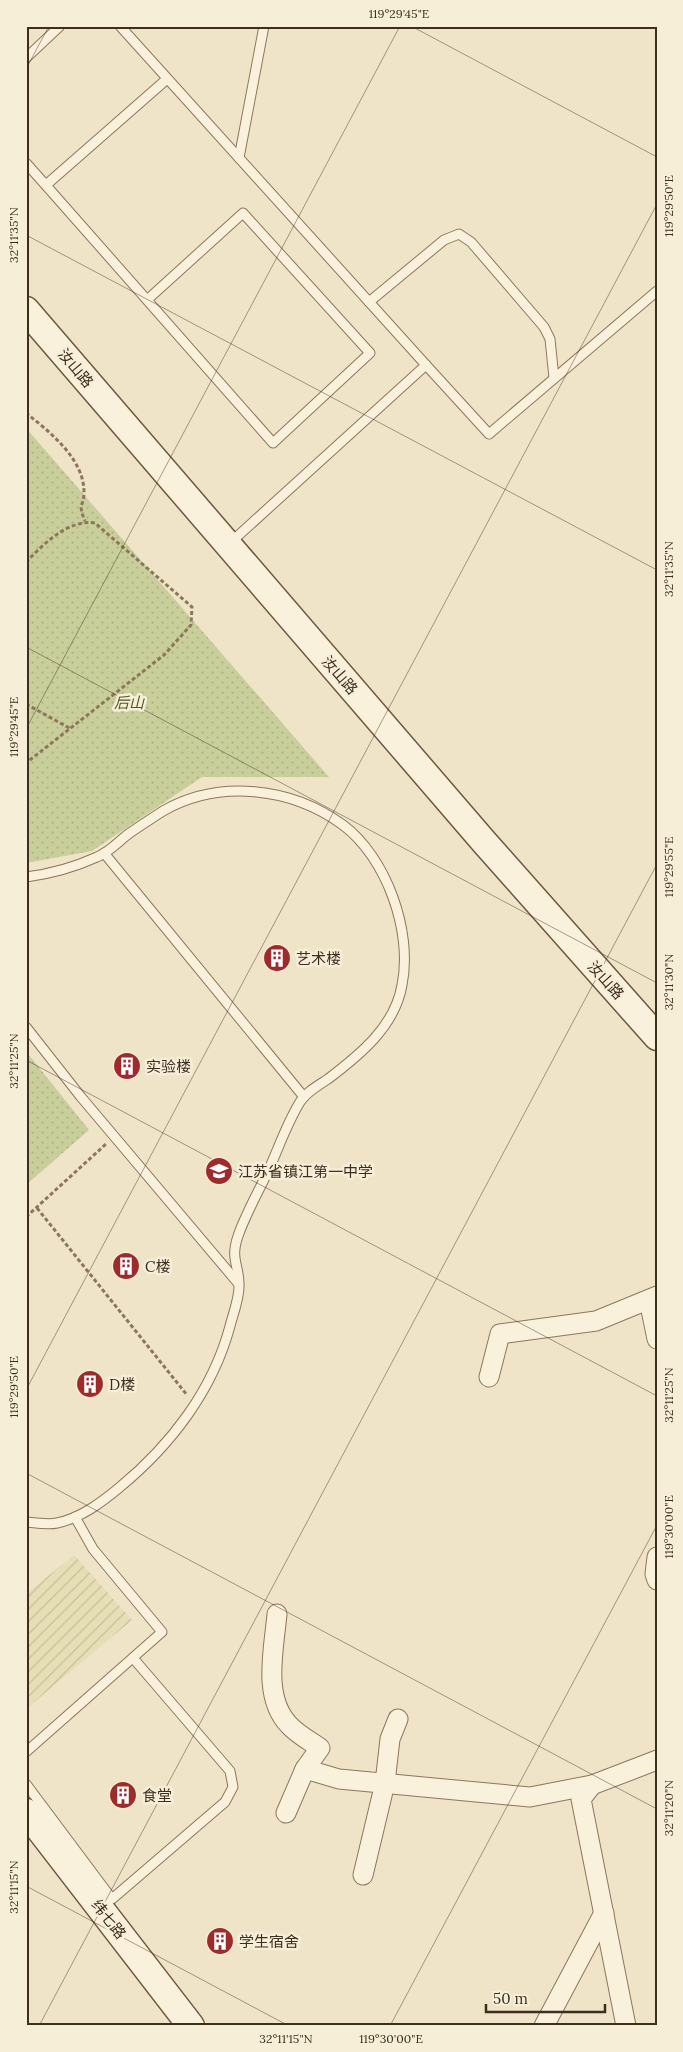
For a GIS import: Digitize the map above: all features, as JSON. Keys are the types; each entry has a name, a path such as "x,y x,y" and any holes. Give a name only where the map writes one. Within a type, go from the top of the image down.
{"street":[{"name":"汝山路","path":"26,310 485,843 657,1037"},
{"name":"汝山路","path":"26,335 657,1058"},
{"path":"489,1377 500,1334 596,1321 653,1298 657,1339"},
{"path":"657,1557 657,1580"},
{"path":"277,1614 272,1679 275,1701 289,1725 320,1748 306,1769 286,1814"},
{"path":"363,1875 385,1783 390,1738 398,1718"},
{"path":"306,1769 339,1779 530,1797 592,1785 657,1760"},
{"path":"592,1785 582,1800 626,2026"},
{"name":"纬七路","path":"26,1812 191,2026"},
{"path":"544,2026 604,1913"}],"lane":[{"path":"26,58 60,26"},
{"path":"120,26 488,434 657,291"},
{"path":"239,158 264,26"},
{"path":"46,185 168,79"},
{"path":"26,163 273,444 370,353 243,213 147,300"},
{"path":"369,302 444,240 459,234 471,242 544,327 550,339 554,378"},
{"path":"228,545 426,365"},
{"path":"26,877 75,865 104,853 150,820 181,802 203,794 239,791 280,795 306,804 344,826 364,844 385,877 399,922 405,963 399,999 393,1015 382,1030 335,1073 304,1097 238,1236 234,1264 239,1284 229,1330 219,1358 195,1405 162,1448 144,1467 101,1502 75,1517 55,1524 26,1522"},
{"path":"104,853 304,1097"},
{"path":"26,1027 114,1136 239,1284"},
{"path":"26,1752 162,1632 93,1549 75,1517"},
{"path":"26,1784 112,1899 225,1802 233,1787 230,1771 133,1658"}],"path":[{"path":"26,413 65,449 78,469 84,492 79,507 85,521"},
{"path":"26,562 44,544 72,526 85,521 95,523 192,607 191,625 164,655 26,762"},
{"path":"26,704 71,729"},
{"path":"26,1217 114,1136"},
{"path":"37,1208 195,1405"}],"shaded area":[{"path":"74,1555 132,1620 26,1709 26,1594"}],"green space":[{"name":"后山","path":"26,428 329,777 202,777 92,851 26,863"},
{"path":"29,1055 89,1130 26,1185 26,1057"}],"place":[{"name":"艺术楼","path":"277,958"},
{"name":"实验楼","path":"127,1066"},
{"name":"江苏省镇江第一中学","path":"219,1171"},
{"name":"C楼","path":"126,1266"},
{"name":"D楼","path":"90,1384"},
{"name":"食堂","path":"123,1795"},
{"name":"学生宿舍","path":"220,1941"}]}
